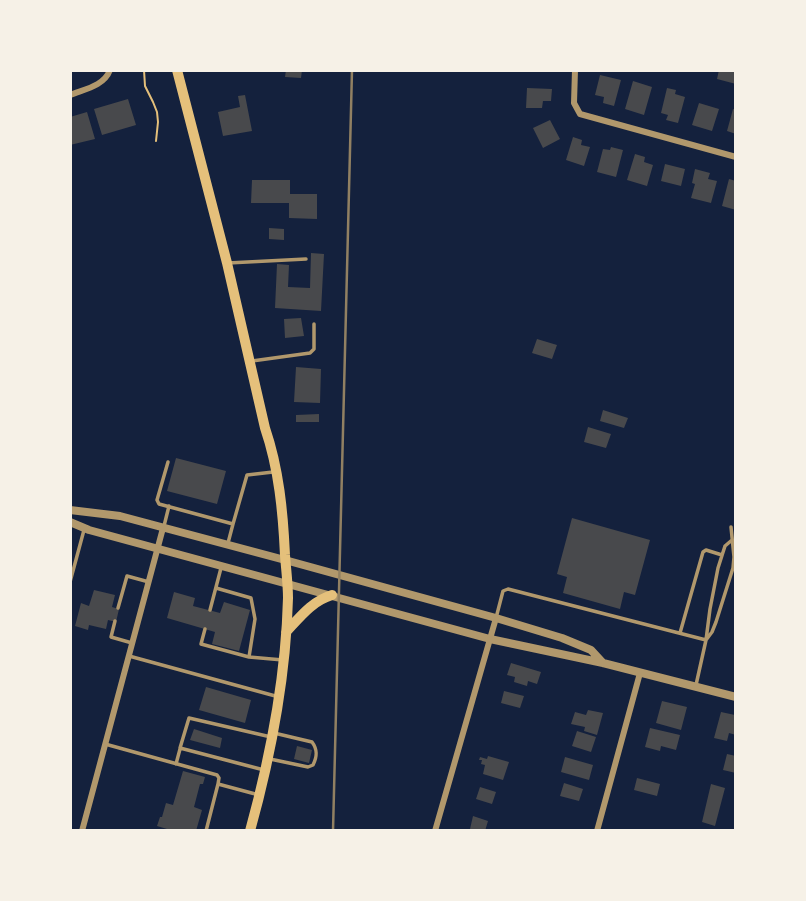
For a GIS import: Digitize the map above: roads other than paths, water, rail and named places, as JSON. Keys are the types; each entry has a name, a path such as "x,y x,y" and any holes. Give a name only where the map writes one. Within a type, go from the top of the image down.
{"main road":[{"path":"177,70 228,264 272,450 283,514 288,594 284,660 266,770 252,830"},
{"path":"286,632 311,606 332,595"}],"street":[{"path":"70,95 100,83 107,78 110,70"},
{"path":"575,70 574,103 580,114 736,157"},
{"path":"70,510 120,516 496,618 562,638 591,650 603,663"},
{"path":"70,522 490,639 603,663 736,697"},
{"path":"82,831 163,528"},
{"path":"435,831 496,618"},
{"path":"597,831 640,673"}],"lane":[{"path":"228,264 306,259"},
{"path":"250,362 310,353 314,349 314,324"},
{"path":"168,462 159,504 233,524"},
{"path":"227,545 247,475 276,472"},
{"path":"163,528 169,506"},
{"path":"706,640 712,632 733,568 731,527"},
{"path":"70,582 85,528"},
{"path":"696,687 722,555 725,546 732,541"},
{"path":"680,633 703,552 706,550 722,555"},
{"path":"210,610 222,565"},
{"path":"118,608 127,576 149,582"},
{"path":"216,588 251,598 255,619 249,657"},
{"path":"496,618 503,591 508,589 706,640"},
{"path":"115,621 111,637 132,643"},
{"path":"205,629 201,644 249,657 284,660"},
{"path":"129,656 279,697"},
{"path":"176,764 189,718 312,742 317,750 313,765 307,767 268,758"},
{"path":"105,744 218,775 206,831"},
{"path":"180,748 266,770"},
{"path":"218,784 260,795"}],"railway":[{"path":"333,831 352,70"}]}
